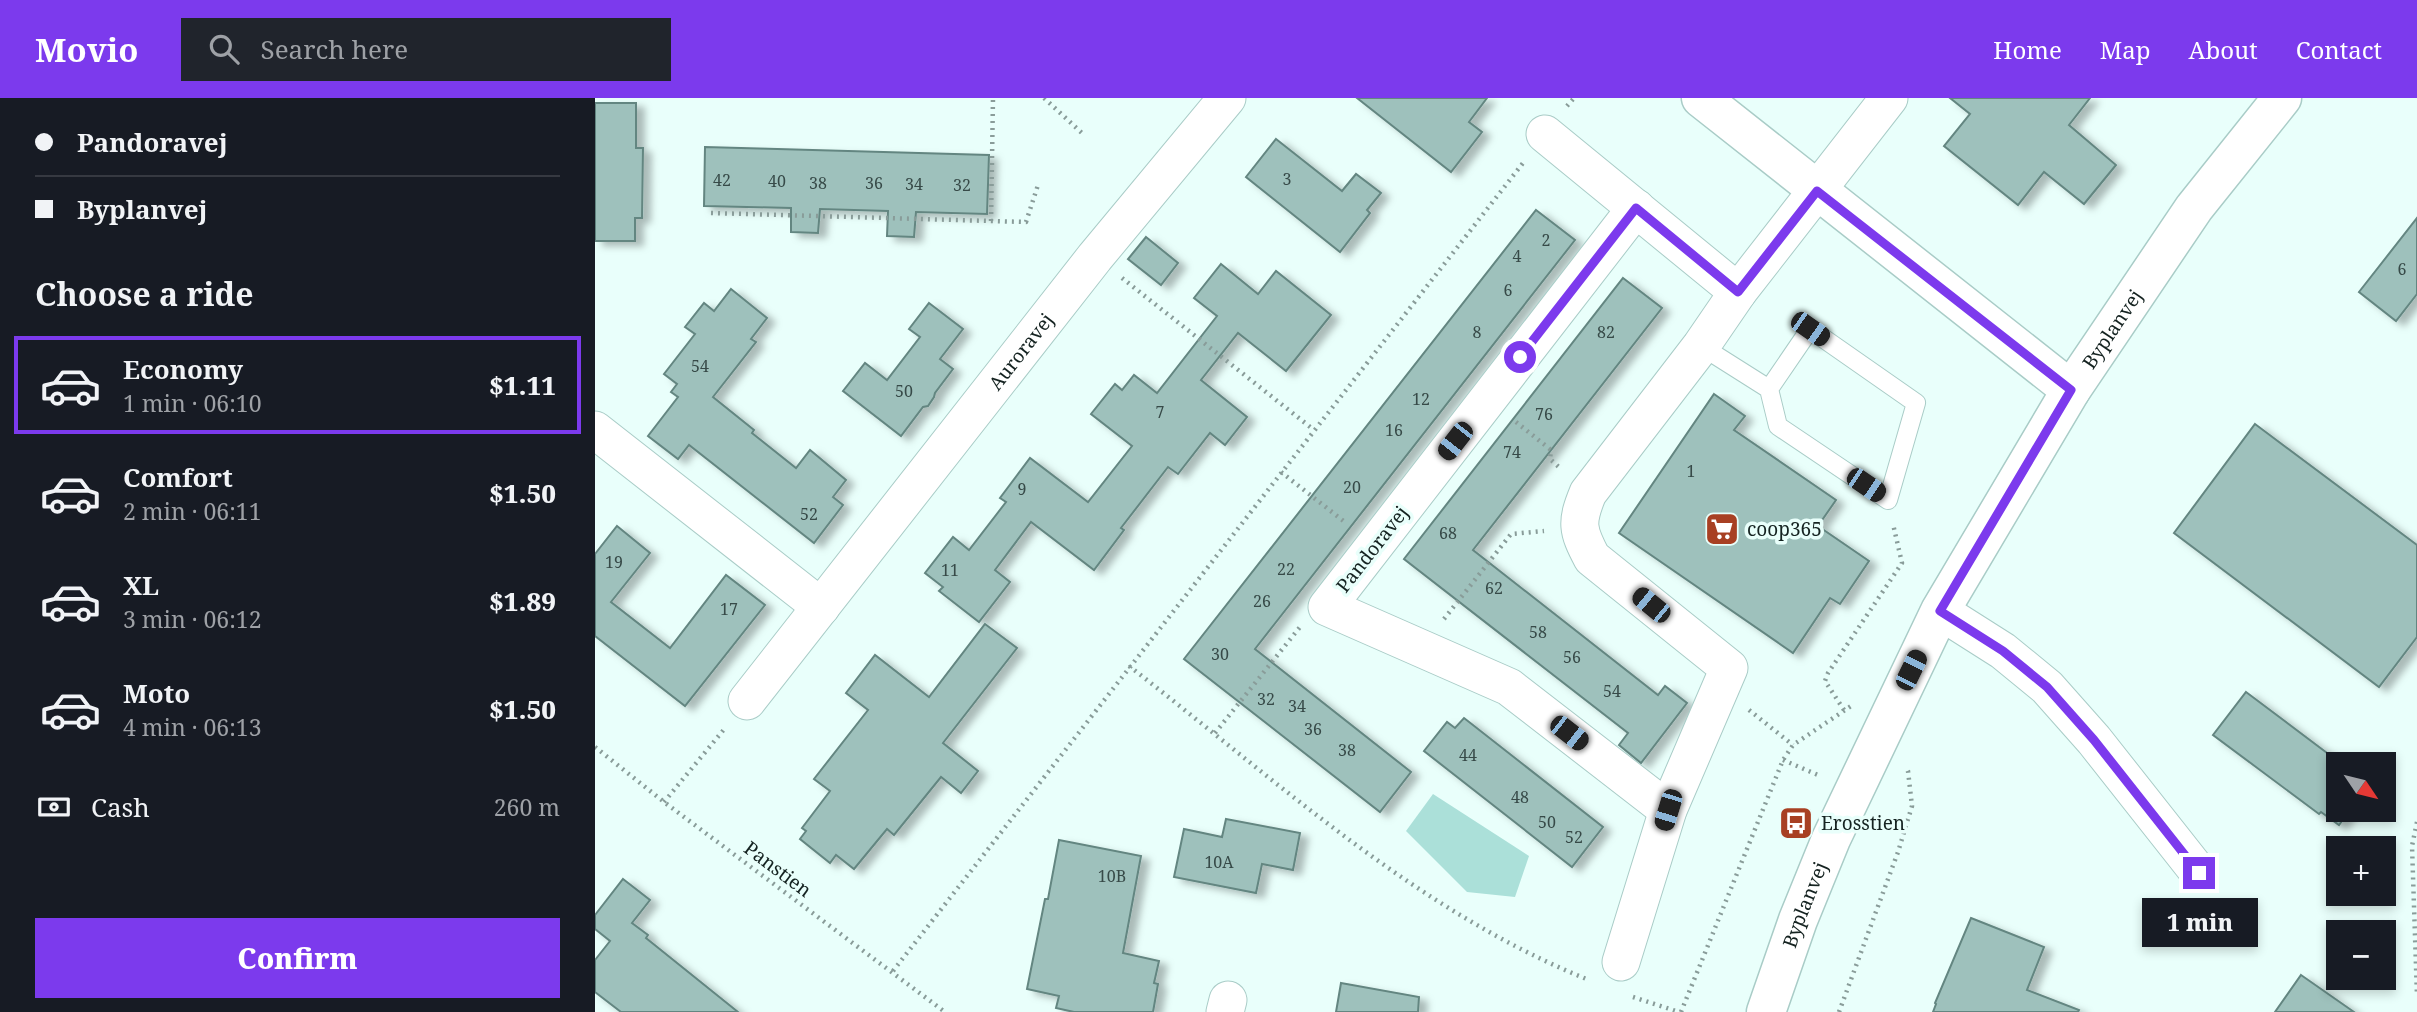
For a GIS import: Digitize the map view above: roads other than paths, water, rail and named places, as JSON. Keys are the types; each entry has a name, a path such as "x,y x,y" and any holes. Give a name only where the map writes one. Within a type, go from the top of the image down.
{"street":[{"name":"Auroravej","path":"747,701 1095,257 1227,98"},
{"path":"1701,98 2071,390"},
{"path":"1615,980 1668,810 1729,668 1592,558 1581,538 1579,515 1588,493 1701,346 1738,292 1889,98"},
{"name":"Byplanvej","path":"1766,1012 1802,909 1877,740 1940,611 2071,390 2194,208 2282,98"},
{"path":"1545,134 1738,292"},
{"name":"Pandoravej","path":"1636,208 1327,607 1509,687 1668,810"},
{"path":"595,430 821,607"},
{"path":"1940,611 2003,651 2047,687 2094,740 2199,873"}],"lane":[{"path":"1701,346 1769,389 1778,426 1888,500 1916,403 1810,329 1769,389"}],"place":[{"name":"coop365","path":"1722,529"},
{"name":"Erosstien","path":"1796,823"}]}
